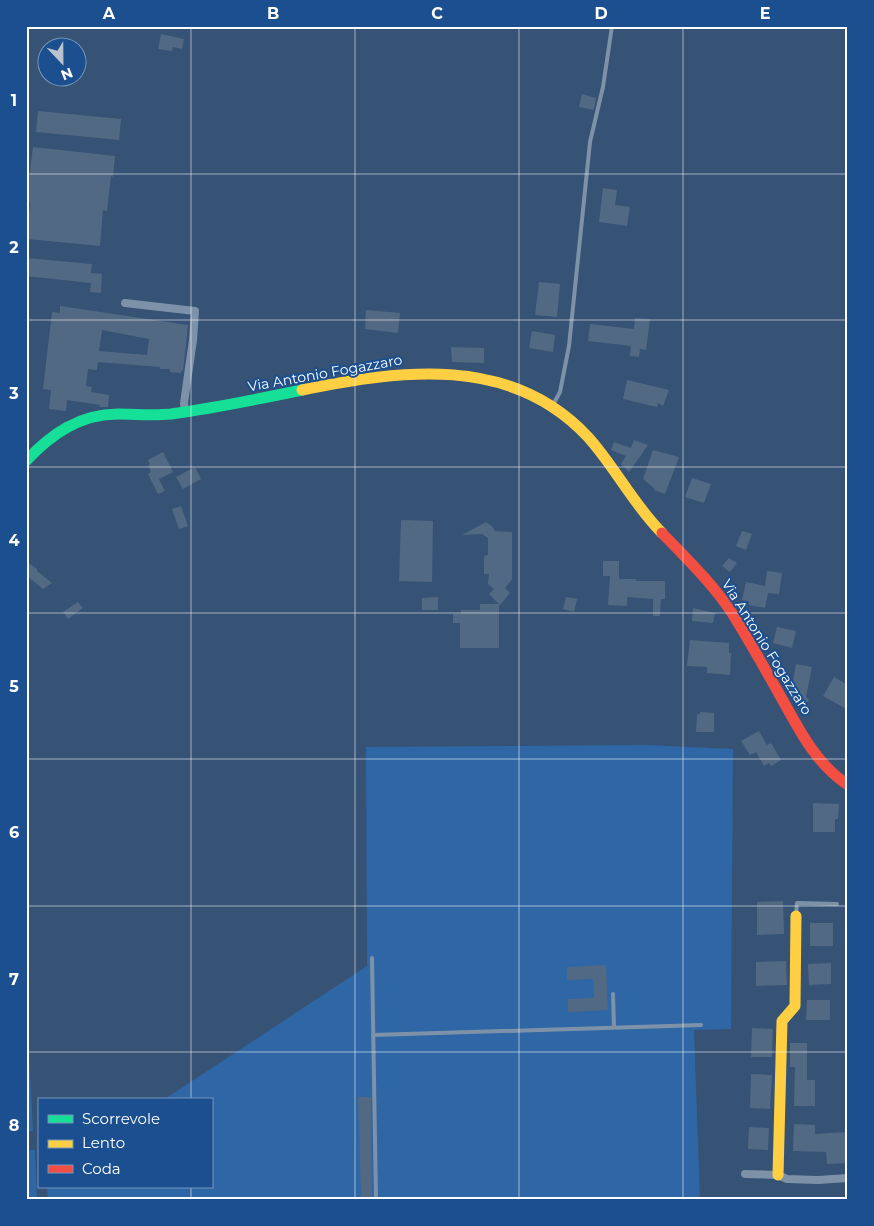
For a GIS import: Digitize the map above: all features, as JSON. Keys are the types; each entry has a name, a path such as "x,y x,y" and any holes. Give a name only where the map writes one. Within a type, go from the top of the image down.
{"street":[{"path":"125,303 195,311 184,403 185,412"},
{"name":"Via Antonio Fogazzaro","path":"26,461 52,436 91,417 105,415 159,415 185,412 363,378 418,372 456,373 486,378 516,388 552,405 597,446 644,514 718,592 807,742 822,764 844,783"},
{"path":"778,1175 782,1021 795,1006 796,916"},
{"path":"745,1174 778,1175 787,1179 818,1180 848,1178"}],"lane":[{"path":"552,405 560,392 569,346 590,142 603,87 612,26"},
{"path":"796,916 796,903 837,904"},
{"path":"372,958 376,1200"},
{"path":"613,994 614,1027"},
{"path":"373,1035 701,1025"}],"shaded area":[{"path":"647,745 733,749 731,1029 694,1030 700,1200 48,1200 47,1188 212,1188 212,1098 166,1098 367,966 366,747"},
{"path":"26,994 33,1131 26,1132"},
{"path":"26,1150 35,1150 37,1200 26,1200"}],"building":[{"path":"161,34 184,39 182,49 173,47 172,51 158,49"},
{"path":"582,94 596,98 594,110 579,107"},
{"path":"38,111 121,119 119,140 36,132"},
{"path":"33,147 115,156 107,211 103,210 100,246 27,239 30,202 26,202"},
{"path":"603,188 617,190 615,205 630,207 627,226 599,222"},
{"path":"26,258 92,264 91,273 102,274 101,293 90,292 91,283 26,276"},
{"path":"539,282 560,284 557,317 535,315"},
{"path":"60,306 188,325 183,371 181,373 170,372 170,369 160,369 160,367 98,362 97,370 88,369 86,386 92,387 91,392 109,395 108,407 67,400 66,411 49,409 51,390 43,389 52,312 60,313","holes":["102,330 149,339 147,355 99,351"]},
{"path":"366,310 400,313 398,333 365,329"},
{"path":"635,318 650,319 646,350 640,349 639,357 630,356 631,346 588,341 590,324 634,329"},
{"path":"532,331 555,335 553,352 529,348"},
{"path":"451,347 484,348 484,363 452,362"},
{"path":"627,380 669,390 663,406 658,403 657,407 623,399"},
{"path":"634,440 648,445 629,472 621,464 626,456 611,450 614,442 631,448"},
{"path":"653,450 679,457 665,494 654,490 643,479"},
{"path":"163,452 173,472 159,479 165,491 158,494 148,474 151,472 148,460"},
{"path":"195,467 201,479 183,489 176,477"},
{"path":"692,478 711,484 704,503 685,497"},
{"path":"181,506 188,526 179,529 172,509"},
{"path":"401,520 433,521 432,582 399,581"},
{"path":"486,522 495,531 512,532 512,580 505,588 510,593 500,605 489,594 494,589 488,584 489,574 484,574 484,556 488,555 488,538 482,534 462,535"},
{"path":"742,531 752,534 746,550 736,546"},
{"path":"729,558 737,563 730,572 722,566"},
{"path":"26,561 52,583 43,589 26,575"},
{"path":"603,561 619,561 619,579 665,581 665,599 661,599 660,616 653,616 653,599 627,597 627,606 608,605 610,576 603,576"},
{"path":"767,571 782,573 779,594 768,593 765,608 749,605 749,601 742,600 746,582 765,586"},
{"path":"438,597 438,610 422,610 422,598"},
{"path":"566,597 577,599 574,612 563,609"},
{"path":"78,602 83,608 68,619 63,612"},
{"path":"480,604 499,604 499,648 460,648 460,623 453,623 453,614 461,614 461,610 480,610"},
{"path":"693,608 715,613 713,623 692,621"},
{"path":"777,627 796,631 792,648 773,643"},
{"path":"690,640 729,643 729,653 731,653 730,675 707,673 707,667 687,666"},
{"path":"796,664 812,667 806,697 809,700 803,706 789,694"},
{"path":"834,677 848,685 848,710 823,696"},
{"path":"700,712 714,713 714,732 696,732 697,714 700,714"},
{"path":"759,731 767,745 771,743 781,760 771,766 769,763 764,766 756,752 750,755 741,741"},
{"path":"813,803 839,804 838,819 835,819 835,832 813,832"},
{"path":"783,901 784,934 757,935 757,902"},
{"path":"810,923 833,923 833,946 810,946"},
{"path":"786,961 787,985 756,986 756,962"},
{"path":"831,963 831,984 809,985 808,964"},
{"path":"606,965 608,1010 568,1012 568,999 594,998 593,979 567,980 567,967"},
{"path":"807,1000 830,1000 830,1020 806,1020"},
{"path":"752,1028 773,1029 772,1057 751,1057"},
{"path":"790,1043 807,1043 807,1080 815,1080 815,1106 794,1106 795,1067 790,1067"},
{"path":"751,1074 772,1075 770,1109 750,1108"},
{"path":"358,1097 371,1097 372,1200 361,1200"},
{"path":"794,1124 815,1125 815,1134 847,1132 848,1163 827,1164 826,1152 793,1151"},
{"path":"749,1127 769,1128 768,1150 748,1149"}],"traffic: fast":[{"path":"26,461 56,434 67,427 91,418 118,414 171,414 302,390"}],"traffic: slow":[{"path":"302,390 378,377 416,374 453,375 490,380 525,392 558,410 588,437 642,510 662,533"},
{"path":"778,1175 782,1021 795,1006 796,916"}],"traffic: jam":[{"path":"662,533 724,602 745,634 810,746 827,767 848,785"}]}
